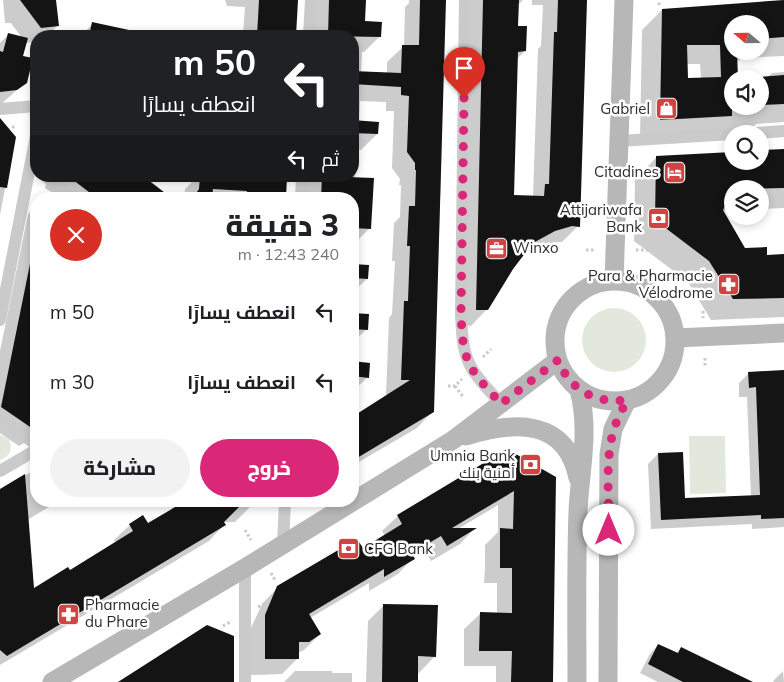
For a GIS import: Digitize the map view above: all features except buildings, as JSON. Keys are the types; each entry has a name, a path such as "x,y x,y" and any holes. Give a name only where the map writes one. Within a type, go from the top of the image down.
{"main road":[{"path":"614,280 624,0"},
{"path":"614,280 637,285 658,299 669,314 675,338 672,359 662,378 646,392 627,400 613,402 600,400 579,390 565,375 555,350 555,333 559,317 568,303 589,286 614,280"},
{"path":"675,338 784,333"},
{"path":"359,497 453,440 558,360"},
{"path":"577,682 579,483 586,429 584,405 579,390"},
{"path":"608,682 609,454 614,429 627,400"},
{"path":"453,440 488,430 518,425 542,430 563,444 574,463 579,483"},
{"path":"52,682 245,568 343,507"}],"street":[{"path":"309,30 311,0"},
{"path":"465,0 461,313 468,372 501,404"},
{"path":"0,109 30,106"},
{"path":"769,132 784,131"},
{"path":"620,141 724,134"},
{"path":"0,320 30,182"},
{"path":"53,182 67,192"},
{"path":"0,419 30,440"},
{"path":"0,472 30,454"},
{"path":"282,544 285,507"},
{"path":"245,568 246,682"}],"path":[{"path":"586,250 596,250"},
{"path":"636,250 650,250"},
{"path":"703,311 703,318"},
{"path":"483,357 491,349"},
{"path":"705,358 705,367"},
{"path":"448,386 455,386 468,372"},
{"path":"455,386 464,398"},
{"path":"245,530 251,540"},
{"path":"271,573 275,580"},
{"path":"0,662 6,659"}],"shaded area":[{"path":"614,308 626,310 637,317 644,328 646,340 644,352 637,363 626,370 614,372 602,370 591,363 584,352 582,340 584,328 591,317 602,310"},
{"path":"0,435 9,439 11,446 8,455 0,460"},
{"path":"689,436 725,436 726,493 690,494"}],"place":[{"name":"Gabriel","path":"666,109"},
{"name":"Citadines","path":"675,172"},
{"name":"Attijariwafa Bank","path":"658,219"},
{"name":"Winxo","path":"497,248"},
{"name":"Para & Pharmacie Vélodrome","path":"729,285"},
{"name":"Umnia Bank أمنية بنك","path":"531,465"},
{"name":"CFG Bank","path":"348,549"},
{"name":"Pharmacie du Phare","path":"69,614"}],"route":[{"path":"464,98 461,313 462,332 467,357 472,368 501,404 558,360 568,380 583,393 600,400 613,402 627,400 611,439 609,454 609,530"}]}
